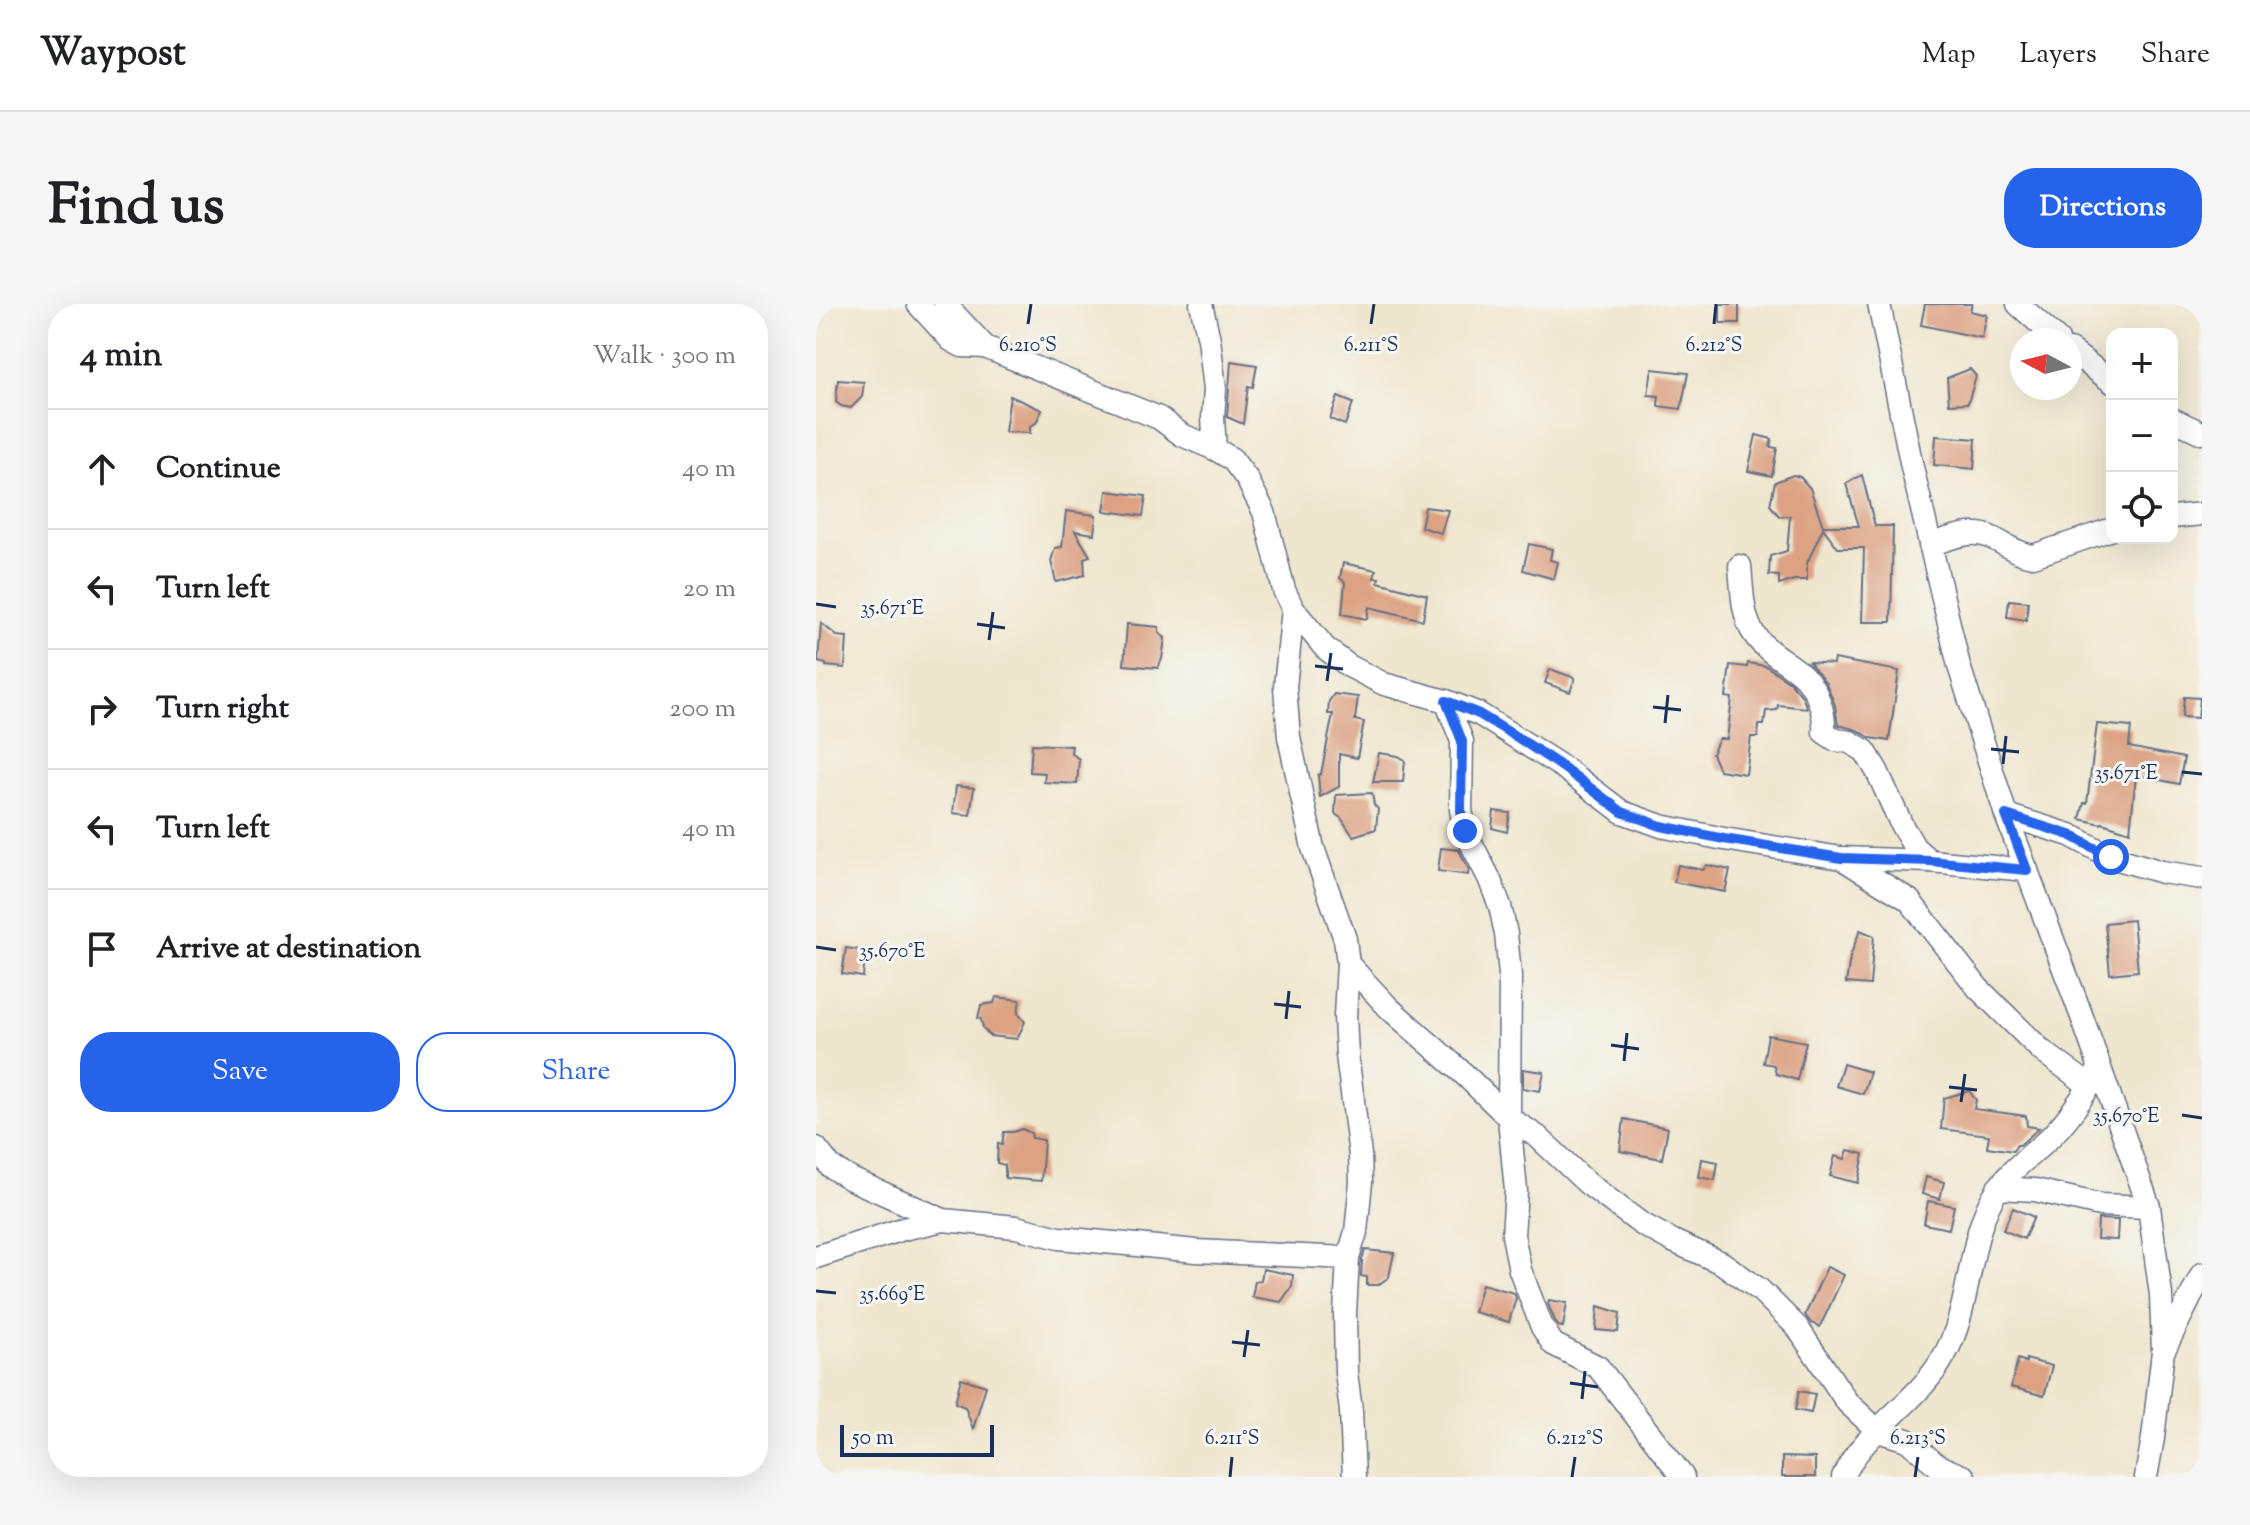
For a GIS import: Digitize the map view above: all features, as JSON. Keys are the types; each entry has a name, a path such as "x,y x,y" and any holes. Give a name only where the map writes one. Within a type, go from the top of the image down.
{"street":[{"path":"918,304 951,340 962,346 985,347 1159,418 1182,435 1232,459 1247,479 1264,512 1284,590 1293,609 1325,648 1349,666 1384,684 1446,701 1479,714 1564,768 1622,812 1661,826 1841,858 1930,861 2027,870"},
{"path":"945,304 985,347"},
{"path":"1201,304 1215,389 1215,449"},
{"path":"1879,304 1912,467 1959,666 2006,815 2082,1017 2094,1078 2149,1207 2156,1250 2163,1351 2146,1477"},
{"path":"2018,304 2045,328"},
{"path":"2082,359 2106,377"},
{"path":"2178,422 2202,433"},
{"path":"2178,516 2202,514"},
{"path":"1930,545 1961,535 1981,534 2024,555 2033,556 2106,531"},
{"path":"1740,566 1752,632 1815,687 1825,720 1824,732 1865,751 1915,848 1930,861"},
{"path":"1293,609 1285,687 1289,737 1313,848 1345,939 1348,964 1345,1016 1347,1055 1361,1182 1356,1232 1348,1258 1344,1346 1354,1477"},
{"path":"1446,701 1462,741 1461,810 1465,831 1489,878 1506,934 1510,975 1509,1118 1516,1191 1513,1235 1520,1270 1542,1327 1553,1344 1598,1367 1683,1477"},
{"path":"2006,815 2070,835 2111,857 2162,872 2202,878"},
{"path":"1841,858 1909,900 1978,988 2042,1051 2094,1078"},
{"path":"1348,964 1390,1009 1509,1118 1538,1137 1587,1183 1640,1223 1722,1263 1760,1290 1797,1327 1847,1402 1878,1431 1907,1440 1938,1466 1964,1477"},
{"path":"1843,1477 1854,1456 1914,1396 1944,1357 1957,1328 1983,1221 1998,1188 2018,1163 2045,1142 2077,1108 2094,1078"},
{"path":"816,1148 831,1167 851,1179 943,1220"},
{"path":"1998,1188 2035,1190 2100,1205 2149,1207"},
{"path":"816,1257 903,1229 943,1220 1016,1227 1059,1238 1152,1247 1348,1258"},
{"path":"2163,1351 2202,1274"}],"building":[{"path":"1720,304 1739,304 1739,323 1720,323"},
{"path":"1925,304 1972,304 1970,311 1987,315 1982,338 1921,325"},
{"path":"1231,361 1257,365 1253,387 1248,386 1243,424 1227,417"},
{"path":"1652,369 1688,373 1681,409 1658,406 1659,396 1648,395"},
{"path":"1970,369 1976,376 1968,403 1949,404 1947,378"},
{"path":"838,380 864,382 862,397 851,408 836,402"},
{"path":"1010,396 1042,410 1036,423 1030,426 1030,433 1005,432"},
{"path":"1338,397 1353,403 1345,425 1330,419"},
{"path":"1756,435 1772,439 1770,447 1777,448 1772,476 1748,471"},
{"path":"1936,436 1976,439 1974,469 1934,465"},
{"path":"1793,475 1800,477 1810,488 1823,526 1859,526 1846,484 1862,475 1875,526 1893,526 1891,622 1862,622 1864,548 1838,548 1823,528 1807,563 1807,580 1779,585 1779,576 1769,575 1770,556 1787,551 1790,516 1779,516 1770,505 1775,482"},
{"path":"1107,491 1146,496 1143,516 1104,511"},
{"path":"1425,507 1448,510 1441,533 1421,527"},
{"path":"1066,511 1096,515 1094,534 1075,531 1090,556 1084,558 1085,575 1056,582 1051,561 1055,548 1062,547"},
{"path":"1529,544 1552,549 1550,560 1558,562 1554,579 1523,570"},
{"path":"1343,563 1376,570 1374,578 1379,578 1378,582 1427,595 1423,620 1369,607 1367,619 1342,614 1345,582 1340,578"},
{"path":"2009,600 2028,602 2026,620 2007,617"},
{"path":"821,623 837,636 847,637 845,668 818,662"},
{"path":"1127,624 1159,627 1159,633 1165,638 1158,668 1124,665"},
{"path":"1834,659 1899,671 1889,741 1871,738 1838,725 1835,705 1826,683 1809,662 1833,664"},
{"path":"1748,663 1766,666 1790,682 1807,708 1778,705 1777,710 1766,711 1764,725 1759,725 1758,737 1751,737 1746,774 1719,770 1712,754 1719,739 1727,739 1732,698 1726,697 1730,665 1747,667"},
{"path":"1550,669 1575,678 1570,692 1545,683"},
{"path":"1334,694 1358,697 1355,720 1364,722 1357,758 1339,754 1339,787 1320,797 1318,775 1321,774 1333,714 1328,714 1329,701"},
{"path":"2184,697 2200,698 2198,718 2182,717"},
{"path":"2097,724 2131,727 2129,747 2184,758 2179,784 2136,775 2130,832 2080,819 2084,803 2087,803"},
{"path":"1032,744 1072,746 1071,753 1079,759 1077,784 1044,782 1045,773 1030,772"},
{"path":"1379,753 1405,760 1403,782 1373,782"},
{"path":"956,786 974,788 970,815 953,813"},
{"path":"1372,793 1378,809 1376,829 1353,836 1335,814 1336,795"},
{"path":"1494,811 1510,813 1507,832 1492,828"},
{"path":"1441,848 1459,850 1469,870 1468,875 1438,871"},
{"path":"1678,865 1703,870 1707,865 1730,870 1725,892 1674,882"},
{"path":"2133,920 2138,971 2110,974 2105,923"},
{"path":"1860,930 1874,936 1870,985 1846,983 1850,957"},
{"path":"846,948 866,951 863,977 842,974"},
{"path":"996,997 1020,1000 1018,1013 1025,1022 1017,1039 990,1036 978,1018 981,1005 994,1003"},
{"path":"1768,1035 1806,1042 1797,1080 1776,1074 1774,1065 1763,1063"},
{"path":"1843,1064 1870,1072 1863,1094 1836,1086"},
{"path":"1523,1069 1544,1072 1540,1091 1523,1088"},
{"path":"1969,1091 1976,1100 1974,1109 2026,1116 2027,1126 2039,1128 2013,1151 1987,1147 1989,1135 1941,1129 1944,1098"},
{"path":"1624,1119 1668,1128 1662,1159 1620,1151"},
{"path":"1022,1129 1031,1133 1032,1138 1044,1140 1041,1181 1005,1178 1005,1165 997,1163 998,1143 1002,1145 1004,1132"},
{"path":"1848,1150 1864,1154 1858,1183 1830,1176 1835,1156 1845,1159"},
{"path":"1702,1159 1718,1162 1715,1180 1699,1177"},
{"path":"1926,1177 1944,1182 1940,1199 1922,1194"},
{"path":"1928,1201 1954,1206 1949,1229 1924,1224"},
{"path":"2013,1208 2034,1217 2024,1239 2003,1230"},
{"path":"2098,1219 2118,1220 2117,1240 2097,1239"},
{"path":"1365,1250 1394,1253 1389,1277 1378,1285 1367,1285 1367,1277 1361,1276"},
{"path":"1827,1267 1844,1275 1820,1327 1811,1323 1805,1315"},
{"path":"1263,1269 1293,1275 1292,1286 1281,1302 1252,1297 1255,1281 1261,1280"},
{"path":"1482,1284 1514,1293 1516,1298 1509,1322 1474,1312"},
{"path":"1549,1300 1567,1303 1563,1327 1555,1321"},
{"path":"1598,1306 1620,1313 1618,1332 1596,1330"},
{"path":"2018,1359 2052,1366 2044,1396 2011,1387"},
{"path":"961,1378 986,1386 973,1429 965,1407 955,1403"},
{"path":"1799,1391 1815,1394 1811,1413 1795,1410"},
{"path":"1782,1457 1815,1458 1815,1477 1782,1477"}],"route":[{"path":"1465,831 1461,810 1462,741 1446,701 1479,714 1520,739 1622,812 1661,826 1841,858 1930,861 2027,870 2006,815 2070,835 2111,857"}]}
